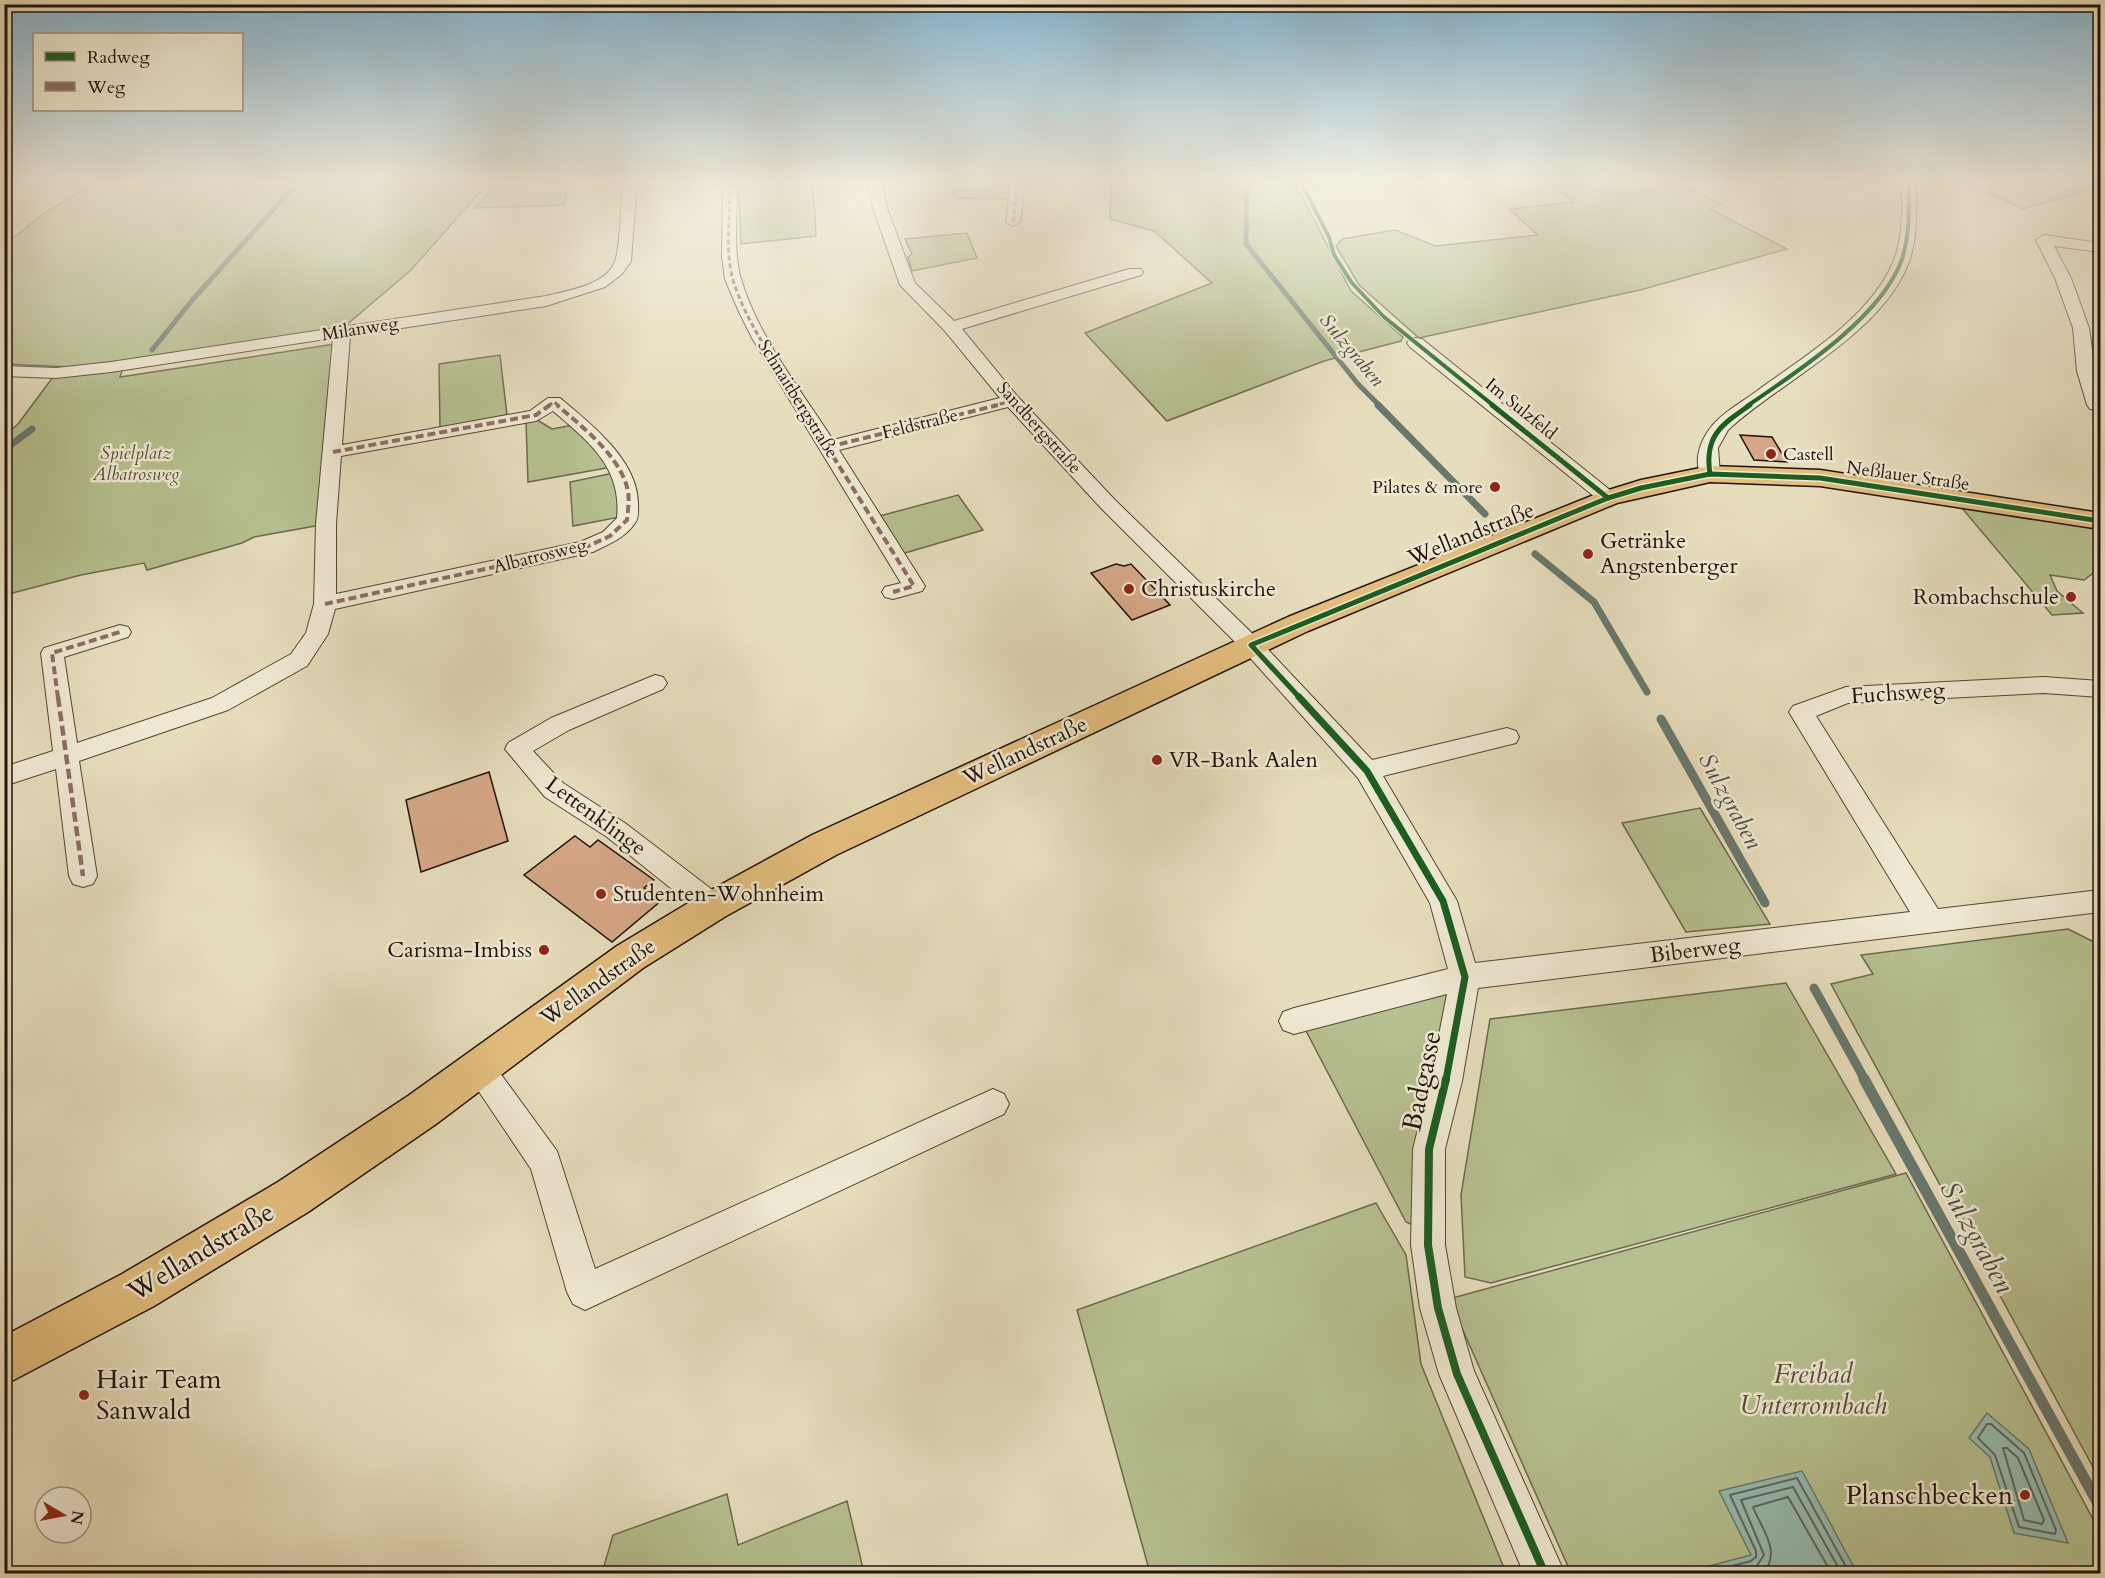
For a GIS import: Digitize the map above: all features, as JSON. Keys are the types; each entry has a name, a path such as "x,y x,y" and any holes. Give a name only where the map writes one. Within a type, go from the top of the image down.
{"main road":[{"name":"Wellandstraße","path":"4,1362 138,1290 293,1197 386,1136 630,957 713,906 824,845 1251,645 1608,498 1652,485 1710,474"},
{"name":"Neßlauer Straße","path":"1710,474 1820,478 2100,521"}],"street":[{"name":"Milanweg","path":"4,371 83,370 546,301 601,284 618,271 624,255"},
{"name":"Schnaitbergstraße","path":"730,255 733,279 760,338 914,586 893,592"},
{"name":"Sandbergstraße","path":"896,255 903,276 915,293 951,327 1012,401 1108,504 1251,645"},
{"path":"1710,474 1707,455 1713,438 1726,423 1823,350 1874,302 1896,272 1902,255"},
{"path":"2051,255 2063,278 2081,328 2086,371 2098,405"},
{"path":"951,327 1135,272"},
{"path":"4,777 220,704 265,681 299,660 317,634 325,604 326,524 342,332"},
{"name":"Im Sulzfeld","path":"1416,343 1608,498"},
{"name":"Feldstraße","path":"828,447 1012,401"},
{"name":"Albatrosweg","path":"325,604 586,547 610,536 627,520 629,507 627,486 618,469 554,402 536,415 333,452"},
{"path":"83,876 52,653 120,632"},
{"name":"Badgasse","path":"1251,645 1367,771 1443,901 1465,977 1446,1081 1429,1149 1428,1245 1438,1308 1457,1374 1545,1574"},
{"name":"Lettenklinge","path":"655,683 560,724 517,749 554,790 616,830 713,906"},
{"name":"Fuchsweg","path":"1931,922 1801,712 1846,695 2044,685 2100,689"},
{"path":"1367,771 1507,737"},
{"name":"Biberweg","path":"1294,1021 1465,977 2100,901"},
{"path":"478,1068 545,1162 585,1292 993,1104"}],"green space":[{"path":"4,255 425,255 410,271 345,326 200,351 70,367 5,364"},
{"path":"911,255 976,255 977,258 912,271 908,257"},
{"path":"1180,255 1332,255 1351,291 1403,337 1401,341 1324,361 1167,421 1085,333 1212,283"},
{"path":"1341,255 1767,255 1640,290 1419,338 1359,285"},
{"name":"Spielplatz Albatrosweg","path":"342,343 326,524 254,537 242,543 147,570 144,563 81,575 5,595 5,435 18,424 56,373 124,365 120,377"},
{"path":"500,355 507,415 440,428 439,364"},
{"path":"537,420 552,429 573,425 612,467 528,482 526,422"},
{"path":"614,473 620,517 573,526 570,482"},
{"path":"958,495 983,530 898,555 876,517"},
{"name":"Rombachschule","path":"1966,503 2100,525 2100,568 2084,580 2050,575 2057,591 2083,613 2052,615 1961,507"},
{"path":"1700,808 1770,924 1686,932 1622,823"},
{"path":"2068,929 2100,945 2100,1480 1831,984 1873,974 1861,955"},
{"path":"1786,983 1896,1174 1491,1283 1465,1277 1461,1195 1490,1019"},
{"path":"1452,991 1419,1228 1406,1222 1305,1029"},
{"name":"Freibad Unterrombach","path":"1906,1173 2100,1532 2100,1573 1571,1573 1449,1299"},
{"path":"1376,1203 1406,1255 1421,1364 1506,1573 1150,1573 1077,1310"},
{"path":"727,1494 738,1545 847,1501 864,1573 602,1573 613,1535"}],"water":[{"name":"Planschbecken","path":"1987,1413 2029,1449 2068,1543 2014,1533 1990,1457 1969,1438"},
{"path":"1802,1471 1857,1573 1683,1573 1751,1555 1719,1491"}],"building":[{"name":"Castell","path":"1740,435 1772,437 1787,462 1754,460"},
{"name":"Christuskirche","path":"1116,564 1124,566 1131,564 1170,605 1132,620 1091,573"},
{"path":"489,772 508,841 421,872 406,800"},
{"name":"Studenten-Wohnheim","path":"575,836 590,847 598,840 654,880 644,888 662,900 612,942 524,875"}],"waterway":[{"path":"152,350 233,255"},
{"name":"Sulzgraben","path":"1255,255 1358,384 1380,406"},
{"name":"Sulzgraben","path":"1378,405 1485,514"},
{"path":"4,450 32,429"},
{"name":"Sulzgraben","path":"1535,554 1594,602 1647,692"},
{"name":"Sulzgraben","path":"1661,719 1765,903"},
{"name":"Sulzgraben","path":"1814,988 1865,1080"},
{"name":"Sulzgraben","path":"1864,1079 2100,1507"}],"marked path":[{"path":"730,255 733,279 760,338 914,586 893,592"},
{"path":"828,447 1012,401"},
{"path":"325,604 586,547 610,536 627,520 628,508 627,487 616,466 596,442 554,402 536,415 333,452"},
{"path":"83,876 52,653 120,632"}],"cycle path":[{"path":"1334,255 1352,283 1384,317 1608,498"},
{"path":"1710,474 1709,448 1712,439 1721,427 1854,323 1886,289 1903,255"},
{"path":"1545,1574 1457,1374 1438,1308 1428,1245 1429,1149 1446,1081 1465,977 1443,901 1367,771 1251,645 1608,498 1641,488 1710,474 1820,478 2100,521"}],"place":[{"name":"Castell","path":"1771,454"},
{"name":"Pilates & more","path":"1495,487"},
{"name":"Getränke Angstenberger","path":"1588,554"},
{"name":"Christuskirche","path":"1129,589"},
{"name":"Rombachschule","path":"2071,597"},
{"name":"VR-Bank Aalen","path":"1157,760"},
{"name":"Studenten-Wohnheim","path":"601,894"},
{"name":"Carisma-Imbiss","path":"544,950"},
{"name":"Hair Team Sanwald","path":"84,1395"},
{"name":"Planschbecken","path":"2025,1495"}]}
